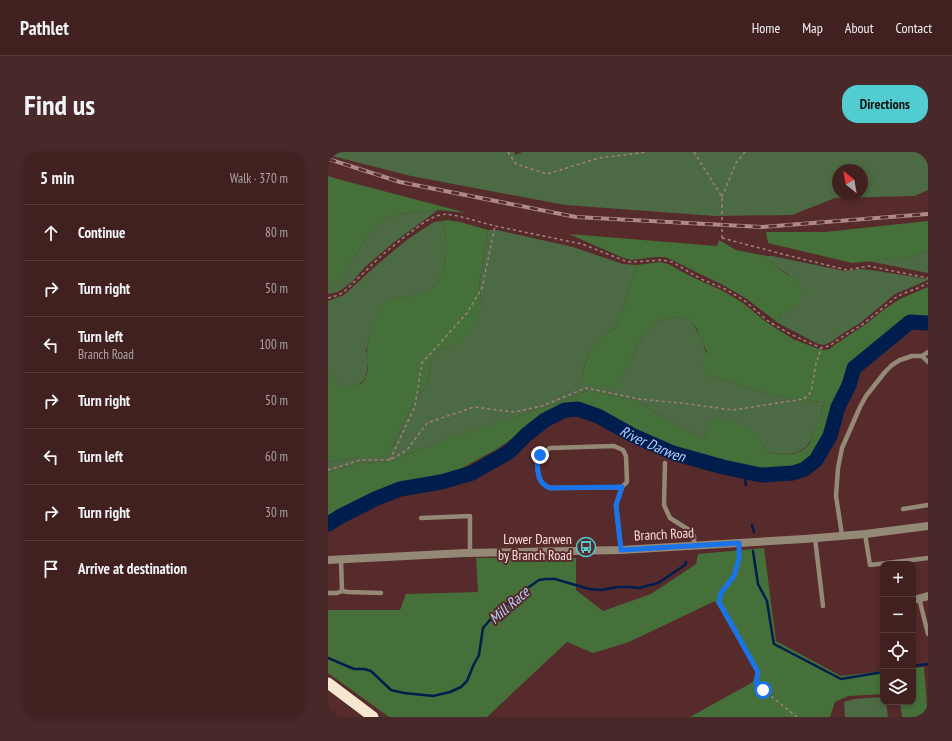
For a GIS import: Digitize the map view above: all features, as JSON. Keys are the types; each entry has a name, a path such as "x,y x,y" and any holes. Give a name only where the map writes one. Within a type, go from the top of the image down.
{"highway":[{"path":"328,683 373,717"}],"street":[{"name":"Branch Road","path":"328,560 470,553 621,550 694,546 865,534 928,526"},
{"path":"916,599 928,596"}],"lane":[{"path":"842,535 836,496 838,468 842,448 860,407 866,396 892,365 900,360 912,356 922,356 928,352"},
{"path":"922,356 928,362"},
{"path":"621,550 616,505 622,487 628,482 626,456 623,450 614,446 550,448 540,455 537,460 541,481 545,486 550,488 622,487"},
{"path":"665,463 664,505 670,518 690,530 694,536 694,546"},
{"path":"903,509 928,505"},
{"path":"421,518 470,516 470,553"},
{"path":"865,534 870,565 880,564"},
{"path":"815,538 823,606"},
{"path":"912,561 928,558"},
{"path":"341,560 342,591"},
{"path":"328,593 337,593 342,591 380,593"},
{"path":"916,599 928,634"}],"path":[{"path":"508,152 516,164 547,174 599,158 647,152"},
{"path":"694,152 722,197"},
{"path":"745,152 736,163 722,197 722,238 847,270 868,266 928,278"},
{"path":"328,298 339,295 346,290 381,256 426,221 436,216 446,214 582,244 628,262 648,262 660,260 672,262 745,301 768,321 790,334 821,348 829,346 863,324 895,298 928,283"},
{"path":"390,460 414,406 422,364 467,313 482,288 495,226"},
{"path":"328,470 360,460 390,460 407,450 427,423 474,407 514,412 542,406 586,388 639,399 733,410 804,399 811,392 816,364 821,348"},
{"path":"739,543 739,558 734,576 721,593 719,602 758,672 756,683 797,717"}],"green space":[{"path":"328,152 514,152 516,155 522,152 928,152 928,190 915,196 868,197 868,164 832,164 832,199 792,215 715,216 565,205 411,176 328,155"},
{"path":"328,176 467,213 438,210 402,214 385,219 370,232 341,279 328,286"},
{"path":"438,210 393,243 365,267 352,282 338,292 328,294 328,286 341,279 370,232 385,219 402,214"},
{"path":"447,220 488,230 479,285 482,302 477,319 467,337 455,345 437,351 429,365 430,380 413,405 387,457 360,457 328,462 328,369 331,375 342,385 354,386 362,383 366,377 367,371 367,348 369,337 373,324 381,308 390,298 412,296 427,291 434,286 441,274 444,267 446,252 443,221"},
{"path":"443,221 446,252 444,267 435,285 428,291 418,295 390,298 380,310 370,334 366,350 368,361 366,377 358,385 349,387 341,385 333,378 328,369 328,301 344,295 408,239 434,222"},
{"path":"928,221 928,250 912,257 852,263 768,243 766,232 825,232"},
{"path":"488,230 497,230 573,247 623,264 637,265 625,304 618,316 619,326 605,334 590,352 584,366 582,378 629,363 643,335 657,321 675,317 689,320 699,333 702,340 708,361 710,377 729,381 772,395 808,402 825,401 814,436 809,444 802,450 794,453 782,454 767,452 758,437 707,430 704,439 634,400 594,391 587,391 555,404 449,438 392,461 360,463 328,472 328,462 360,457 387,457 413,405 430,380 429,365 437,351 455,345 482,302 479,285"},
{"path":"569,234 717,246 719,240 736,250 767,256 768,260 799,283 803,295 798,304 781,315 778,323 747,299 721,284 665,257 631,260"},
{"path":"928,250 928,273 868,261 912,257"},
{"path":"767,256 845,271 859,269 871,270 928,280 895,294 860,323 824,345 818,344 778,323 781,315 786,311 789,275 768,260"},
{"path":"660,262 668,264 723,291 743,303 766,322 793,339 824,350 830,349 900,299 928,287 928,321 910,320 852,366 826,435 811,460 802,467 788,471 769,471 672,449 605,415 582,407 567,407 550,412 497,449 455,472 393,485 368,495 328,519 328,472 360,463 392,461 449,438 555,404 587,391 594,391 634,400 704,439 709,420 715,418 737,423 750,428 758,437 767,452 790,454 806,448 813,436 825,401 808,402 772,395 729,381 710,377 705,372 703,359 707,352 697,329 689,320 675,317 657,321 643,335 616,388 586,384 582,378 584,367 590,352 605,334 619,326 618,316 625,304 637,265"},
{"path":"764,548 776,641 841,676 880,671 880,694 848,696 835,702 830,717 690,717 753,682 756,672 715,601 629,642 593,653 567,642 487,717 389,717 328,673 328,610 400,610 406,594 478,592 476,558 576,558 576,590 603,611 651,594 696,564 698,554"},
{"path":"924,667 928,717 902,717 900,705 916,705 916,668"},
{"path":"880,697 880,705 886,705 888,717 845,717 844,702 854,699"}],"waterway":[{"name":"River Darwen","path":"328,524 375,499 400,489 441,482 472,473 509,452 526,435 545,420 565,410 578,409 598,416 632,435 673,453 723,467 761,475 793,473 805,469 816,460 830,436 838,407 849,385 854,368 910,322 928,323"},
{"path":"744,472 746,485"},
{"path":"752,525 754,532"},
{"path":"753,551 758,584 767,601 774,644 841,679 880,672"},
{"name":"Mill Race","path":"328,658 354,669 371,671 391,690 433,696 450,692 461,687 467,681 479,655 483,628 512,599 539,580 555,579 589,589 601,590 618,587 639,588 658,583 685,565 686,562"},
{"path":"916,666 928,664"}],"railway":[{"path":"328,159 400,182 576,217 762,227 928,214"}],"place":[{"name":"Lower Darwen by Branch Road","path":"586,547"}],"route":[{"path":"540,455 537,460 539,476 545,486 550,488 622,487 616,505 621,550 739,543 739,558 734,576 721,593 719,602 758,672 756,683 763,690"}]}
